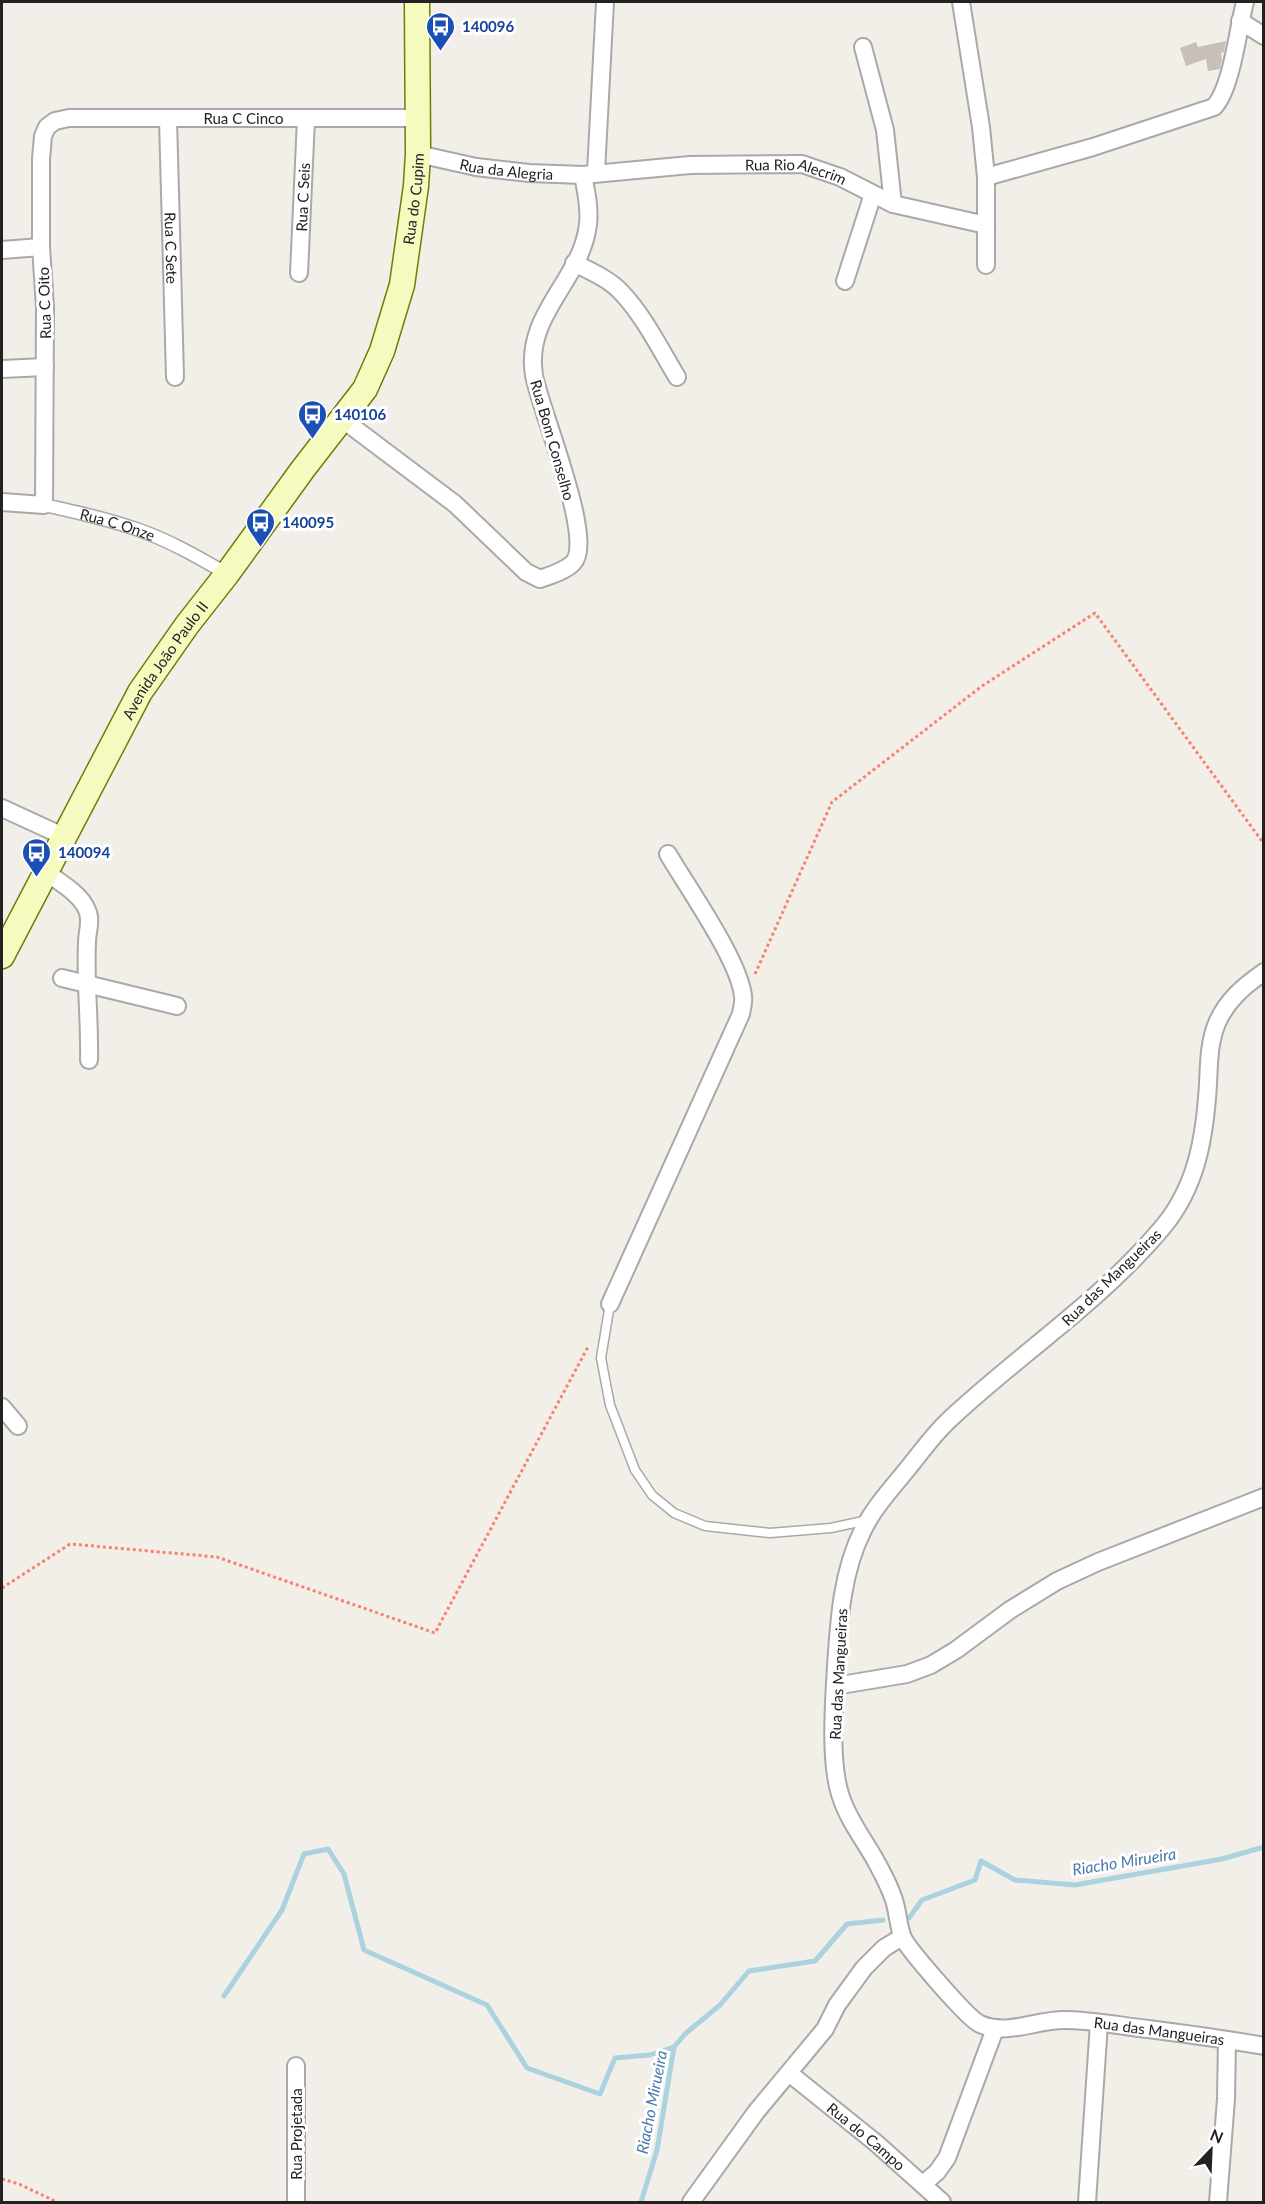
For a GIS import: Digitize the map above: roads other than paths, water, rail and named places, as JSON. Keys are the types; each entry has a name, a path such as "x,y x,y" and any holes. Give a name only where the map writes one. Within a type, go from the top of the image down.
{"main road":[{"name":"Rua do Cupim","path":"365,389 382,351 402,285 409,237 418,154 417,2"},
{"name":"Avenida João Paulo II","path":"2,953 140,692 187,625 365,389"}],"street":[{"path":"589,173 605,2"},
{"path":"961,2 981,127 986,177 986,265"},
{"path":"986,177 1093,147 1214,107 1219,101 1231,67 1245,2"},
{"path":"1240,21 1263,36"},
{"path":"863,47 885,130 893,204"},
{"name":"Rua C Cinco","path":"69,118 168,120 416,118"},
{"name":"Rua C Oito","path":"44,505 45,307 41,247 40,159 43,136 47,127 55,121 69,118"},
{"name":"Rua C Seis","path":"299,273 306,118"},
{"name":"Rua C Sete","path":"168,120 175,377"},
{"name":"Rua da Alegria","path":"418,154 501,170 589,173"},
{"name":"Rua Rio Alecrim","path":"589,173 690,165 802,164 840,177 893,204 986,225"},
{"name":"Rua Bom Conselho","path":"342,419 455,504 526,572 540,579 574,562 579,549 566,476 534,376 533,357 534,342 540,323 585,240 589,214 589,173"},
{"path":"845,281 859,231 873,194"},
{"path":"2,250 41,247"},
{"path":"574,263 607,280 621,291 677,377"},
{"path":"2,369 45,367"},
{"name":"Rua C Onze","path":"2,502 44,505 139,530 181,548 227,574"},
{"path":"2,808 65,837"},
{"path":"610,1304 741,1014 744,998 738,975 722,943 668,854"},
{"path":"46,872 77,897 87,909 89,920 86,959 90,1060"},
{"name":"Rua das Mangueiras","path":"1263,972 1243,987 1227,1005 1215,1026 1209,1056 1201,1150 1192,1179 1178,1209 1112,1280 929,1440 885,1496 862,1530 848,1569 840,1613 835,1686 835,1767 840,1795 895,1901 902,1937 975,2022 995,2029 1062,2020 1099,2023 1263,2046"},
{"path":"62,978 177,1006"},
{"path":"2,1407 18,1426"},
{"path":"835,1686 907,1674 931,1665 956,1650 1010,1610 1057,1581 1098,1562 1263,1497"},
{"path":"691,2202 728,2148 825,2030 837,2005 864,1968 884,1948 902,1937"},
{"path":"1087,2202 1099,2023"},
{"path":"923,2184 937,2172 946,2158 995,2029"},
{"path":"1218,2202 1226,2099 1227,2040"},
{"name":"Rua Projetada","path":"296,2066 296,2202"},
{"name":"Rua do Campo","path":"789,2073 876,2143 942,2202"}],"lane":[{"path":"610,1304 601,1358 610,1405 635,1470 651,1495 674,1513 705,1526 770,1533 831,1528 869,1519"}],"waterway":[{"name":"Riacho Mirueira","path":"909,1918 922,1900 975,1880 981,1861 1015,1880 1075,1885 1222,1859 1264,1847"},
{"path":"224,1996 282,1910 304,1854 328,1849 344,1874 364,1950 487,2005 527,2068 600,2094 615,2058 650,2055 674,2047"},
{"name":"Riacho Mirueira","path":"641,2202 657,2150 674,2047 685,2034 720,2005 749,1971 815,1961 847,1924 883,1920"}],"place":[{"name":"140096","path":"441,52"},
{"name":"140106","path":"313,440"},
{"name":"140095","path":"261,548"},
{"name":"140094","path":"37,878"}]}
